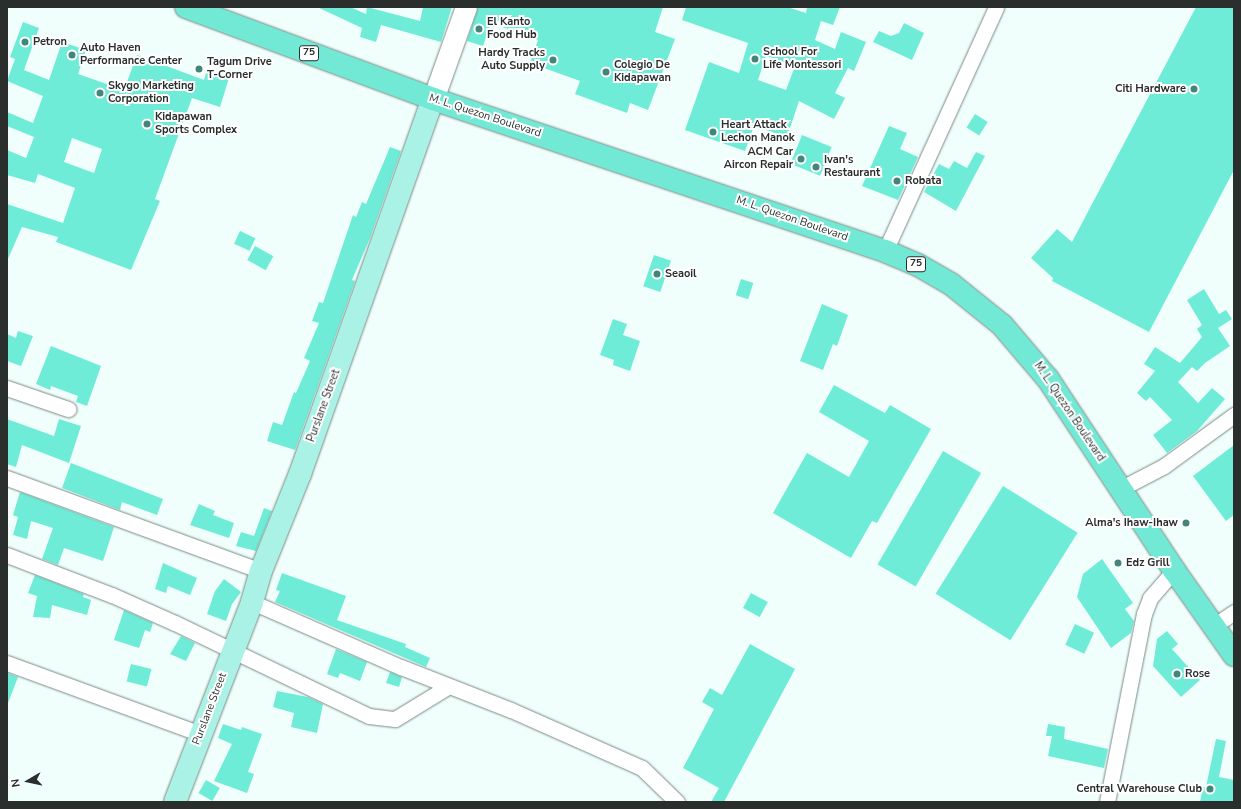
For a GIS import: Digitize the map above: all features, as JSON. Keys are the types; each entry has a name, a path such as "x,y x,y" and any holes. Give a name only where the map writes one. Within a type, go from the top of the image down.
{"highway":[{"name":"M. L. Quezon Boulevard","path":"186,7 433,99 885,251 918,265 950,284 1002,325 1048,379 1212,627 1234,655"}],"main road":[{"name":"Purslane Street","path":"175,802 252,602 261,571 300,474 433,99"}],"street":[{"name":"Purslane Street","path":"433,99 466,7"},
{"path":"885,251 996,7"},
{"path":"7,388 68,409"},
{"path":"1120,489 1164,466 1234,415"},
{"path":"7,478 261,571"},
{"path":"7,555 112,595 369,716 383,719 395,719 449,686"},
{"path":"1107,802 1144,614 1150,598 1174,570"},
{"path":"252,602 449,686 511,710 642,768 677,802"},
{"path":"1212,627 1234,612"},
{"path":"7,662 201,734"}],"building":[{"path":"317,7 350,7 366,14 367,7 420,21 423,7 452,7 441,42 381,25 376,42 360,37 362,28"},
{"path":"478,7 663,7 655,32 675,39 648,110 630,103 627,113 575,94 580,81 530,63 538,40 491,23 483,46 467,41"},
{"path":"686,7 787,7 806,13 807,7 840,7 833,25 821,21 815,40 835,49 841,32 866,42 854,71 848,68 835,93 845,98 834,119 799,101 787,137 754,126 745,151 685,130 709,62 739,73 748,43 682,20","holes":["766,56 795,66 786,90 758,80"]},
{"name":"Citi Hardware","path":"1196,7 1234,7 1234,170 1149,332 1052,281 1053,278 1031,258 1057,229 1072,242"},
{"path":"23,22 39,28 24,70 49,80 62,42 86,50 78,74 124,90 137,55 204,80 207,70 229,78 220,107 192,98 155,199 160,201 131,270 56,242 58,237 22,227 7,261 7,204 63,223 75,188 38,174 35,183 7,175 7,150 26,158 34,137 7,126 7,112 33,123 43,96 7,81 15,59 10,57","holes":["72,138 102,149 94,173 64,162"]},
{"path":"904,23 924,33 912,60 873,42 879,31 891,36 899,33"},
{"path":"975,114 988,122 979,136 967,128"},
{"path":"889,126 907,133 900,149 918,157 898,200 862,186"},
{"path":"802,135 832,147 820,176 790,164"},
{"path":"390,147 401,151 370,238 352,280 355,281 295,450 267,441 273,422 282,425 294,392 296,393 310,361 304,358 319,323 312,321 319,302 323,303 353,215 356,217 362,202 366,204"},
{"path":"976,152 985,156 956,211 924,192 939,164 949,169 954,161 967,168"},
{"path":"240,231 255,238 249,251 234,244"},
{"path":"255,246 273,256 266,270 247,260"},
{"path":"654,255 671,261 660,292 643,286"},
{"path":"741,279 753,283 748,299 736,295"},
{"path":"1204,289 1219,314 1226,310 1232,319 1218,328 1230,346 1205,363 1197,371 1192,367 1178,382 1198,403 1212,388 1225,399 1197,431 1167,453 1153,435 1172,420 1150,397 1146,401 1137,393 1155,371 1144,364 1155,347 1180,363 1202,337 1197,329 1202,325 1187,300"},
{"path":"822,304 848,315 837,346 833,344 823,370 800,361"},
{"path":"613,319 627,324 623,335 640,341 630,371 613,365 614,360 600,355"},
{"path":"18,331 33,336 21,366 7,361 7,334 16,338"},
{"path":"51,346 101,366 87,406 76,402 78,396 51,386 50,390 36,384"},
{"path":"834,385 885,413 890,405 931,429 877,523 872,521 851,558 773,513 807,453 849,477 869,441 819,412"},
{"path":"7,419 54,436 59,419 81,426 69,463 22,445 16,467 7,464"},
{"path":"1234,445 1234,515 1226,521 1193,476"},
{"path":"943,451 981,473 916,586 878,564"},
{"path":"71,463 163,499 157,515 122,502 120,510 62,488"},
{"path":"1003,486 1078,533 1010,640 936,594"},
{"path":"20,492 114,527 103,561 64,548 58,565 42,559 53,528 31,521 27,539 13,535 18,517 13,515"},
{"path":"199,504 215,511 213,515 234,523 229,538 190,525"},
{"path":"264,508 272,511 256,551 236,546 241,532 254,536"},
{"path":"1102,559 1133,603 1125,609 1134,621 1131,633 1111,648 1077,597 1083,574"},
{"path":"163,563 197,578 190,595 168,586 166,593 155,589"},
{"path":"282,573 346,596 337,620 406,644 405,647 430,658 426,667 275,602 280,591 276,590"},
{"path":"35,575 84,594 83,597 91,600 87,615 52,605 50,618 33,617 37,596 28,593"},
{"path":"224,579 241,592 232,604 226,621 207,614 215,591"},
{"path":"751,593 768,602 760,617 743,608"},
{"path":"124,610 153,623 150,632 145,630 139,648 114,640"},
{"path":"1075,624 1094,633 1084,654 1065,645"},
{"path":"1167,631 1178,644 1172,649 1200,680 1181,697 1153,666 1157,639"},
{"path":"181,636 195,643 186,661 170,654"},
{"path":"750,644 795,669 724,802 711,802 719,788 683,768 714,709 702,702 710,688 722,695"},
{"path":"336,649 367,662 360,681 340,673 338,678 327,674"},
{"path":"131,664 151,669 147,687 127,681"},
{"path":"390,672 402,677 399,687 386,683"},
{"path":"7,673 18,677 8,703 7,703"},
{"path":"277,691 308,697 323,704 317,733 291,727 294,713 273,707"},
{"path":"223,724 241,730 242,727 262,734 248,772 254,774 247,793 214,781 232,744 218,738"},
{"path":"1048,724 1065,727 1064,739 1108,749 1104,768 1048,756 1052,736 1046,736"},
{"path":"1216,739 1226,741 1219,777 1234,780 1234,802 1200,802 1203,787 1206,787"},
{"path":"206,780 220,788 212,801 198,793"}],"place":[{"name":"El Kanto Food Hub","path":"479,29"},
{"name":"Petron","path":"25,42"},
{"name":"Auto Haven Performance Center","path":"72,55"},
{"name":"School For Life Montessori","path":"755,59"},
{"name":"Hardy Tracks Auto Supply","path":"553,60"},
{"name":"Tagum Drive T-Corner","path":"199,69"},
{"name":"Colegio De Kidapawan","path":"606,72"},
{"name":"Citi Hardware","path":"1194,89"},
{"name":"Skygo Marketing Corporation","path":"100,93"},
{"name":"Kidapawan Sports Complex","path":"147,124"},
{"name":"Heart Attack Lechon Manok","path":"713,132"},
{"name":"ACM Car Aircon Repair","path":"801,159"},
{"name":"Ivan's Restaurant","path":"816,167"},
{"name":"Robata","path":"897,181"},
{"name":"Seaoil","path":"657,274"},
{"name":"Alma's Ihaw-Ihaw","path":"1186,523"},
{"name":"Edz Grill","path":"1118,563"},
{"name":"Rose","path":"1177,674"},
{"name":"Central Warehouse Club","path":"1210,789"}]}
